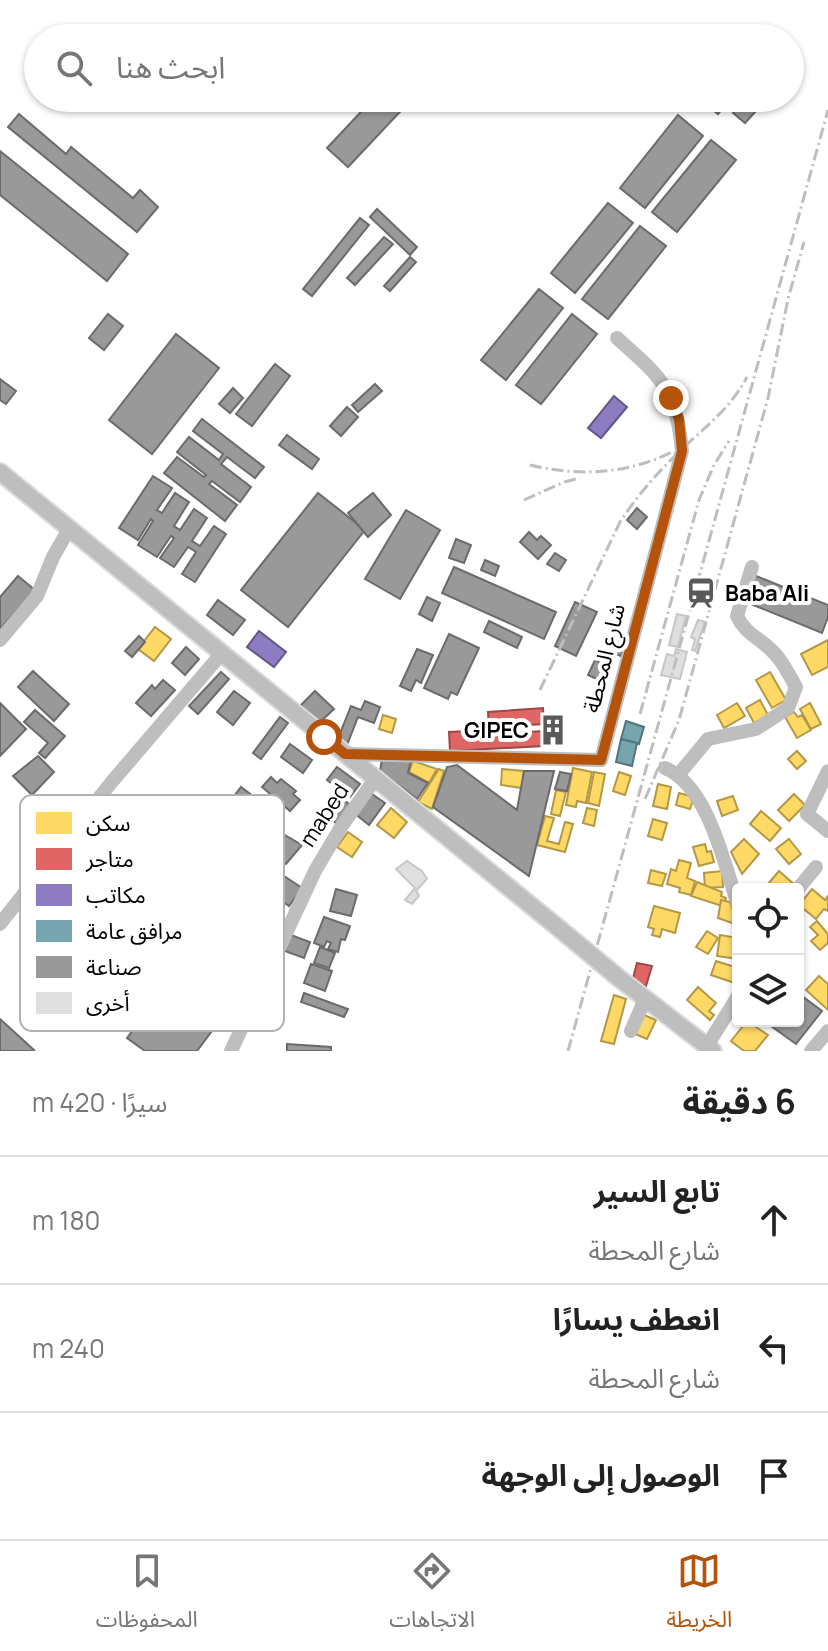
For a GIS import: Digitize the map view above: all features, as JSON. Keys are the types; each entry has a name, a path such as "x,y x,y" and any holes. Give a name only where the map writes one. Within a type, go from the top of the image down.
{"main road":[{"path":"0,472 620,979 710,1049"}],"street":[{"name":"شارع المحطة","path":"345,754 601,760 682,451 679,419 671,398 656,372 617,338"},
{"path":"0,640 37,596 69,529"},
{"path":"732,887 714,832 691,786 672,771 708,739 756,729 788,708 796,687 770,648 744,631 737,616 752,567"},
{"path":"101,795 222,653"},
{"path":"828,771 807,814 828,831"},
{"name":"mabed","path":"284,937 315,871 375,779"},
{"path":"803,883 816,867"},
{"path":"0,924 20,898"},
{"path":"631,1031 645,999"},
{"path":"710,1049 732,1007"},
{"name":"mabed","path":"231,1051 240,1031"},
{"path":"811,1051 828,1031"}],"building: سكن":[{"path":"155,627 171,639 154,661 138,649"},
{"path":"828,640 828,667 812,675 801,654"},
{"path":"770,672 786,700 772,708 756,680"},
{"path":"760,700 768,715 754,723 746,708"},
{"path":"737,703 745,716 724,728 717,715"},
{"path":"810,703 821,724 811,729 800,709"},
{"path":"794,712 798,717 802,715 811,730 797,738 785,717"},
{"path":"383,715 396,719 392,733 379,729"},
{"path":"797,751 806,761 797,769 788,759"},
{"path":"413,761 437,769 429,783 409,772"},
{"path":"573,768 592,772 586,803 577,801 576,807 566,805"},
{"path":"439,769 444,771 432,809 418,802"},
{"path":"502,769 524,771 522,788 501,785"},
{"path":"594,772 605,774 599,806 588,803"},
{"path":"619,772 631,776 625,795 613,791"},
{"path":"658,784 671,787 667,809 653,806"},
{"path":"556,790 566,792 560,816 551,814"},
{"path":"679,793 694,797 690,809 676,805"},
{"path":"794,794 805,805 789,821 778,810"},
{"path":"733,796 738,810 722,816 717,801"},
{"path":"391,808 407,822 394,838 377,825"},
{"path":"587,808 597,810 594,826 583,823"},
{"path":"761,811 781,828 770,841 750,824"},
{"path":"545,816 554,818 547,841 559,844 565,822 573,824 565,852 537,845"},
{"path":"653,819 667,823 662,840 648,836"},
{"path":"348,832 362,842 352,857 337,847"},
{"path":"744,839 759,854 742,874 731,852"},
{"path":"789,839 801,854 789,864 776,849"},
{"path":"705,844 714,862 699,866 693,847"},
{"path":"679,860 691,863 687,878 695,881 691,895 667,884 671,869 676,871"},
{"path":"651,870 666,874 662,886 648,883"},
{"path":"722,871 723,887 705,888 704,873"},
{"path":"779,871 793,883 769,883"},
{"path":"697,882 722,892 721,896 726,898 722,906 691,896"},
{"path":"812,889 825,900 828,896 828,911 824,909 816,919 804,909 804,899"},
{"path":"721,900 730,902 732,923 718,918"},
{"path":"654,906 680,913 675,933 662,929 660,937 652,935 654,929 648,927"},
{"path":"817,921 828,934 828,943 820,950 811,941 818,935 810,927"},
{"path":"707,931 718,938 708,954 696,947"},
{"path":"720,935 732,937 732,958 717,956"},
{"path":"716,961 732,966 732,982 711,975"},
{"path":"819,976 828,984 828,1010 806,990"},
{"path":"698,987 716,1003 709,1011 714,1015 710,1020 687,1000"},
{"path":"614,995 626,999 614,1044 601,1041"},
{"path":"644,1015 656,1020 647,1039 635,1034"},
{"path":"742,1027 756,1027 768,1035 755,1051 744,1051 731,1041"}],"building: متاجر":[{"path":"543,708 544,724 497,727 497,734 543,731 544,746 450,751 449,732 489,730 488,712"},
{"name":"GIPEC","path":"543,717 563,718 562,743 543,743"},
{"path":"637,963 652,966 646,986 632,982"}],"building: مكاتب":[{"path":"614,396 627,407 601,438 588,428"},
{"path":"259,631 286,652 274,667 247,647"}],"building: مرافق عامة":[{"path":"626,721 644,727 639,744 621,739"},
{"path":"621,739 637,743 632,766 616,762"}],"building: صناعة":[{"path":"361,112 400,112 348,167 327,148"},
{"path":"734,112 755,112 745,123"},
{"path":"19,114 66,154 71,147 133,198 140,190 158,207 137,232 8,127"},
{"path":"678,115 703,136 645,208 620,188"},
{"path":"711,140 736,160 677,232 652,212"},
{"path":"0,151 128,254 107,281 0,195"},
{"path":"608,203 633,223 575,293 551,273"},
{"path":"377,209 417,247 410,255 370,217"},
{"path":"360,218 369,225 312,296 303,289"},
{"path":"640,226 666,246 608,319 582,299"},
{"path":"384,237 393,244 355,285 347,278"},
{"path":"410,257 416,262 390,291 384,286"},
{"path":"539,289 563,308 506,380 481,360"},
{"path":"108,314 123,326 104,350 89,338"},
{"path":"572,314 597,334 541,404 516,385"},
{"path":"176,334 219,368 152,454 109,420"},
{"path":"275,364 290,376 252,426 236,414"},
{"path":"0,379 16,391 6,404 0,400"},
{"path":"375,384 382,391 358,412 352,405"},
{"path":"233,388 243,398 230,413 219,404"},
{"path":"347,407 358,417 341,436 330,426"},
{"path":"202,419 264,467 255,478 227,457 221,464 251,487 240,502 212,481 209,484 237,505 225,521 164,473 177,457 204,477 206,475 177,452 189,437 219,460 223,454 193,431"},
{"path":"287,435 319,459 312,469 279,445"},
{"path":"153,476 172,488 157,510 162,513 175,493 189,502 174,526 180,530 194,509 207,518 192,541 200,546 214,526 226,534 195,582 182,574 196,552 188,547 174,567 160,558 174,538 171,536 157,557 138,545 153,521 151,519 138,540 119,528"},
{"path":"318,493 365,530 288,627 241,590"},
{"path":"373,493 391,515 368,537 348,513"},
{"path":"637,508 647,517 637,529 627,520"},
{"path":"406,510 440,530 400,599 365,579"},
{"path":"529,532 537,540 541,536 551,545 538,559 520,542"},
{"path":"456,539 471,545 464,563 449,558"},
{"path":"555,553 566,560 559,571 547,564"},
{"path":"485,560 499,566 495,576 481,570"},
{"path":"454,567 556,612 544,639 442,593"},
{"path":"18,576 35,590 0,629 0,597"},
{"path":"756,576 828,605 828,617 822,633 746,602"},
{"path":"427,597 440,603 432,621 419,614"},
{"path":"218,600 245,620 233,635 207,615"},
{"path":"575,602 597,612 576,656 555,646"},
{"path":"489,621 522,637 517,648 484,632"},
{"path":"449,634 479,648 457,695 451,692 448,699 424,688"},
{"path":"139,636 145,642 132,657 125,651"},
{"path":"612,636 626,640 621,656 607,651"},
{"path":"186,647 199,659 185,675 172,663"},
{"path":"417,649 433,655 421,683 416,680 411,691 400,686"},
{"path":"595,660 612,668 605,683 588,675"},
{"path":"33,671 69,704 54,721 18,687"},
{"path":"221,672 229,679 198,714 189,706"},
{"path":"163,680 175,690 151,716 136,703 152,685 155,689"},
{"path":"234,691 250,703 233,725 217,712"},
{"path":"315,691 334,709 317,725 299,707"},
{"path":"365,701 380,707 374,723 358,717 347,745 337,741 351,706 361,710"},
{"path":"0,703 26,729 0,756"},
{"path":"35,710 65,736 45,758 39,753 48,743 24,722"},
{"path":"280,717 288,723 261,759 253,753"},
{"path":"290,744 312,760 303,773 281,757"},
{"path":"38,756 54,772 32,795 13,776"},
{"path":"382,759 411,760 408,773 428,783 417,799 380,771"},
{"path":"457,765 517,810 524,771 554,771 529,876 433,807 447,767"},
{"path":"337,767 360,784 350,797 327,780"},
{"path":"560,772 571,774 567,791 555,789"},
{"path":"271,777 277,783 281,779 296,791 293,794 300,800 290,811 284,806 284,795 271,795 262,787"},
{"path":"241,787 252,795 235,795"},
{"path":"369,792 385,803 369,825 353,812"},
{"path":"337,793 353,808 338,825 321,810"},
{"path":"284,835 302,845 284,863"},
{"path":"284,876 302,888 289,906 284,902"},
{"path":"336,889 357,895 351,916 330,911"},
{"path":"324,917 350,926 345,940 341,939 338,952 328,949 331,943 327,941 324,947 314,943"},
{"path":"288,934 310,942 304,958 284,951"},
{"path":"320,947 335,953 329,968 314,963"},
{"path":"311,964 332,971 325,991 304,983"},
{"path":"304,993 348,1009 344,1017 301,1002"},
{"path":"804,998 822,1011 796,1044 772,1027 804,1027"},
{"path":"0,1019 34,1050 0,1051"},
{"path":"132,1031 212,1031 197,1051 145,1051 127,1038"},
{"path":"287,1044 331,1047 331,1051 287,1051"}],"building: أخرى":[{"path":"677,614 686,616 678,647 669,645"},
{"path":"698,620 705,622 695,651 692,650 695,639 691,637"},
{"path":"676,649 687,652 680,679 661,675 667,654 674,656"},
{"path":"407,861 422,871 427,879 416,891 419,896 412,904 405,900 415,888 396,869"}],"railway":[{"path":"568,1051 828,110"},
{"path":"645,799 679,720 768,398 788,299 804,242"},
{"path":"540,690 620,522 654,477 717,417 747,377"},
{"path":"640,714 699,500 714,465 729,441"},
{"path":"530,465 567,471 604,471 639,465 674,451"},
{"path":"524,500 580,478"}],"place":[{"name":"Baba Ali","path":"701,593"},
{"name":"GIPEC","path":"553,730"}],"route":[{"path":"324,737 345,754 601,760 682,451 679,419 671,398"}]}
